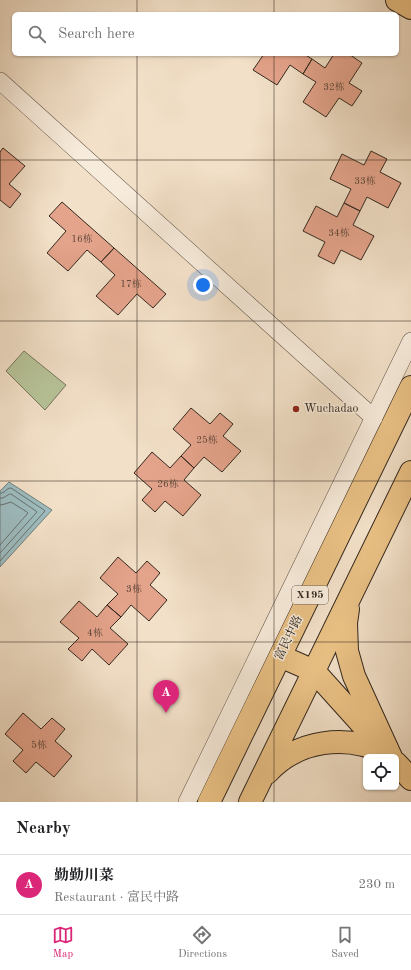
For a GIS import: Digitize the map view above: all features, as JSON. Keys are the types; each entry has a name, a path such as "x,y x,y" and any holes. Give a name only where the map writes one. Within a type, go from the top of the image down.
{"main road":[{"path":"397,0 411,8"},
{"name":"富民中路","path":"209,802 411,387"},
{"name":"X195","path":"250,802 411,472"},
{"path":"350,596 346,623 348,651 354,676 390,754"},
{"path":"280,656 314,671 388,754"},
{"path":"261,780 284,758 299,750 314,745 330,742 346,742 372,748 385,754"},
{"path":"399,766 411,779"}],"street":[{"path":"0,81 374,418"},
{"path":"187,802 411,341"}],"green space":[{"path":"24,351 66,385 45,410 6,371"}],"water":[{"path":"9,482 52,510 0,567 0,491"}],"building":[{"path":"263,56 307,56 312,59 303,74 290,65 277,85 253,70"},
{"path":"333,56 352,56 362,63 349,83 362,91 352,106 339,98 326,117 303,102 316,82 303,74 312,59 325,68"},
{"path":"3,148 25,166 9,184 21,194 10,208 0,200 0,152"},
{"path":"371,151 387,159 380,172 401,183 388,208 367,197 360,211 344,203 351,189 330,179 342,154 364,165"},
{"path":"62,202 114,248 101,262 87,250 68,271 47,253 66,231 49,216"},
{"path":"344,203 360,211 353,225 374,236 361,260 341,250 334,264 318,256 325,242 303,231 316,206 337,217"},
{"path":"114,248 166,294 153,308 137,294 118,315 96,296 115,275 101,262"},
{"path":"191,408 210,424 220,413 233,424 223,436 241,451 222,472 204,457 194,468 181,456 191,445 173,429"},
{"path":"152,452 170,468 181,456 194,468 184,480 201,495 183,516 165,501 155,512 142,500 152,489 134,473"},
{"path":"118,557 136,573 147,561 160,573 150,585 167,600 149,621 131,605 121,617 107,605 118,594 100,578"},
{"path":"79,601 97,617 107,605 121,617 110,628 128,644 109,665 92,649 82,661 68,649 79,638 60,622"},
{"path":"23,713 41,729 52,718 65,729 55,741 72,756 54,777 36,762 26,773 13,761 23,750 5,734"}],"place":[{"name":"Wuchadao","path":"296,409"},
{"name":"勤勤川菜","path":"166,713"}]}
